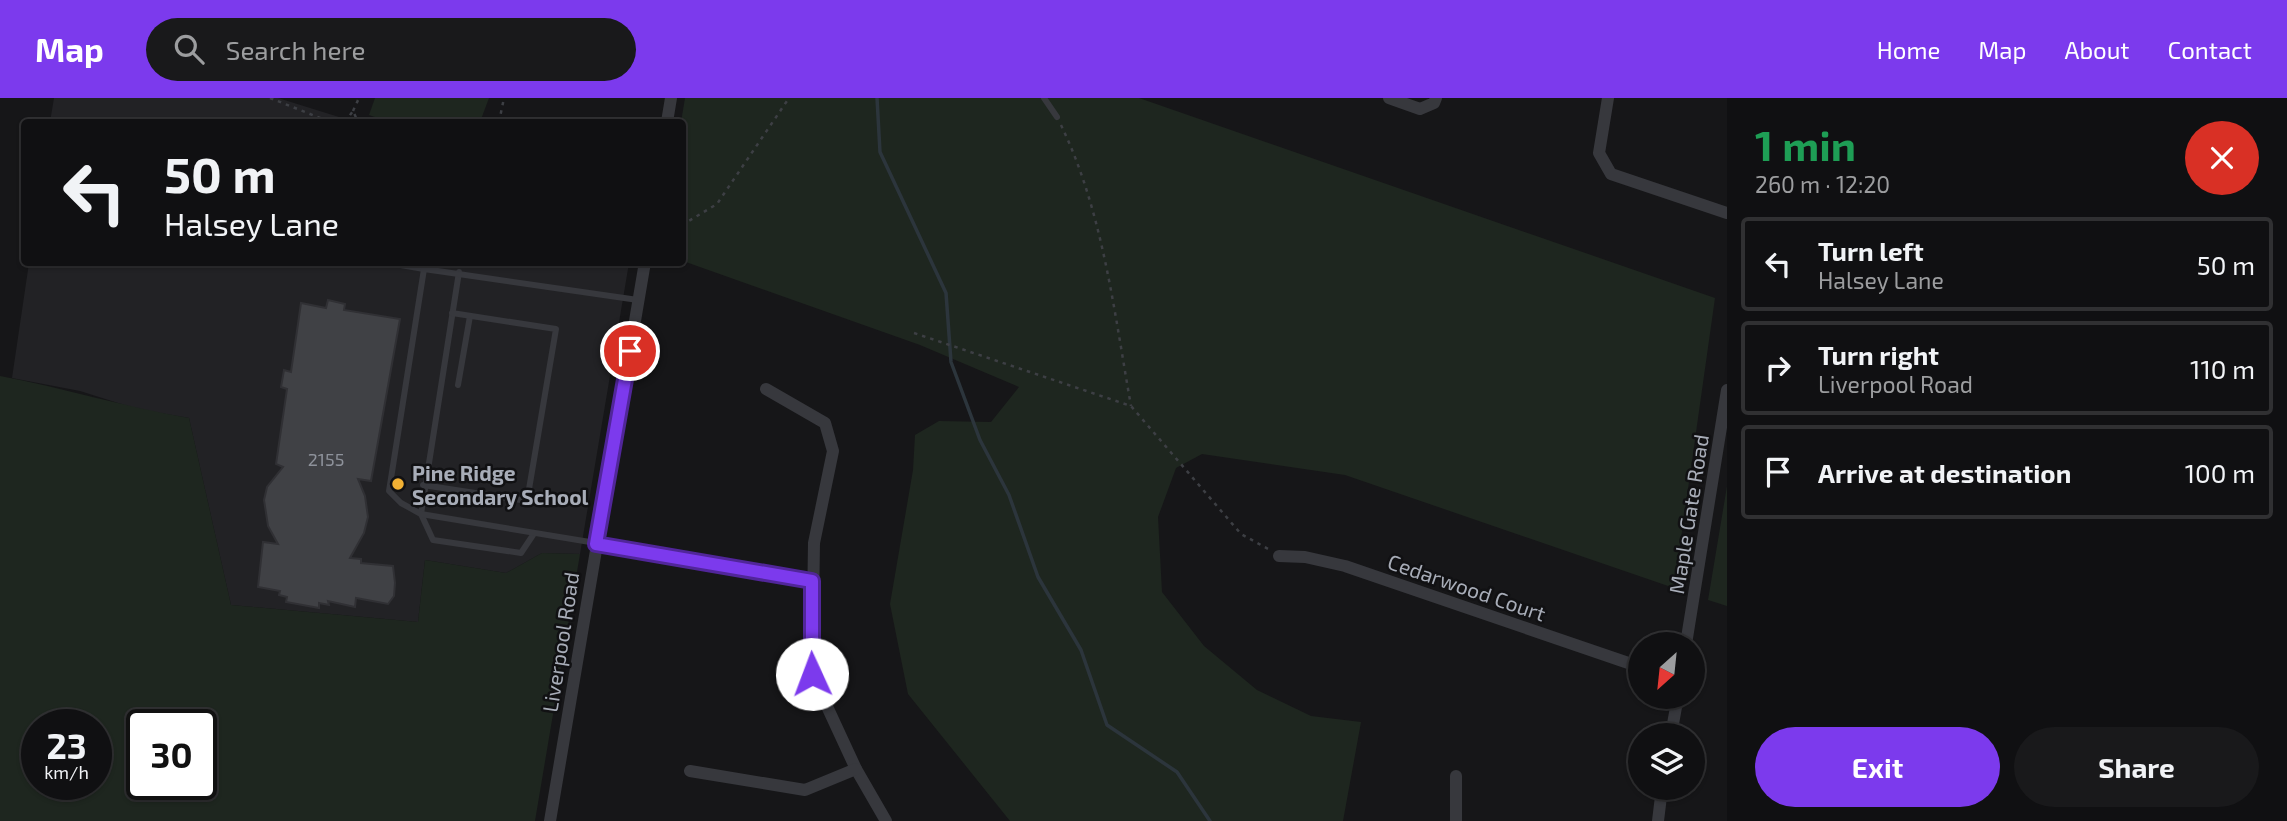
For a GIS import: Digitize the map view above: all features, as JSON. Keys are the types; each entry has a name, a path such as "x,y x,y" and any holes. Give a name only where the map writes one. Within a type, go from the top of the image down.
{"street":[{"path":"668,119 671,98"},
{"path":"1389,98 1420,109 1434,103 1436,98"},
{"path":"1608,98 1599,153 1611,174 1727,213"},
{"name":"Liverpool Road","path":"550,821 644,266"},
{"path":"766,389 825,423 833,451 814,543 812,674 856,769 886,821"},
{"name":"Maple Gate Road","path":"1688,632 1727,390"},
{"path":"596,544 812,581"},
{"name":"Cedarwood Court","path":"1279,556 1305,557 1345,566 1628,663"},
{"path":"690,771 805,790 856,769"},
{"path":"1456,776 1456,821"},
{"path":"1658,821 1661,800"}],"lane":[{"path":"1044,98 1057,117"},
{"path":"406,266 639,300"},
{"path":"424,269 389,491 401,503 421,514 596,544"},
{"path":"459,272 423,485 421,514 433,540 521,553 533,535"},
{"path":"423,485 527,501 556,329 452,313"},
{"path":"458,385 470,316"}],"path":[{"path":"270,98 322,119"},
{"path":"347,119 359,98"},
{"path":"499,119 504,98"},
{"path":"686,223 717,204 789,98"},
{"path":"354,111 357,119"},
{"path":"1057,117 1079,164 1107,267 1131,405 1241,534 1279,556"},
{"path":"914,333 1131,405"}],"shaded area":[{"path":"54,98 278,98 345,119 50,119"},
{"path":"375,98 489,98 481,119 380,119 369,115"},
{"path":"685,98 1139,98 1715,298 1674,588 1345,475 1202,454 1176,468 1158,517 1162,592 1204,646 1257,690 1311,716 1361,722 1343,821 1010,821 908,694 890,604 913,470 915,435 939,421 991,422 1019,387 920,345 686,262 686,119 682,119"},
{"name":"Pine Ridge Secondary School","path":"29,266 628,266 580,554 542,553 506,573 425,560 418,622 231,605 189,418 137,409 80,391 12,378"},
{"path":"0,376 189,418 231,605 418,622 425,560 506,573 542,553 580,554 535,821 0,821"},
{"path":"1727,486 1727,606 1708,600"}],"building":[{"name":"Pine Ridge Secondary School","path":"328,300 345,304 344,310 400,319 371,481 358,479 365,496 368,517 364,533 350,558 361,559 361,563 393,566 394,596 388,604 356,598 355,607 328,601 329,605 319,603 319,608 286,602 287,597 279,595 280,591 258,587 263,542 278,544 268,526 264,500 267,487 283,467 276,464 287,389 281,387 284,370 291,372 301,303 326,308"}],"waterway":[{"path":"877,98 880,152 946,293 951,362 980,440 1009,495 1038,577 1081,650 1107,725 1177,772 1210,821"}],"place":[{"name":"Pine Ridge Secondary School","path":"398,484"}],"route":[{"path":"630,351 596,544 812,581 812,674"}]}
